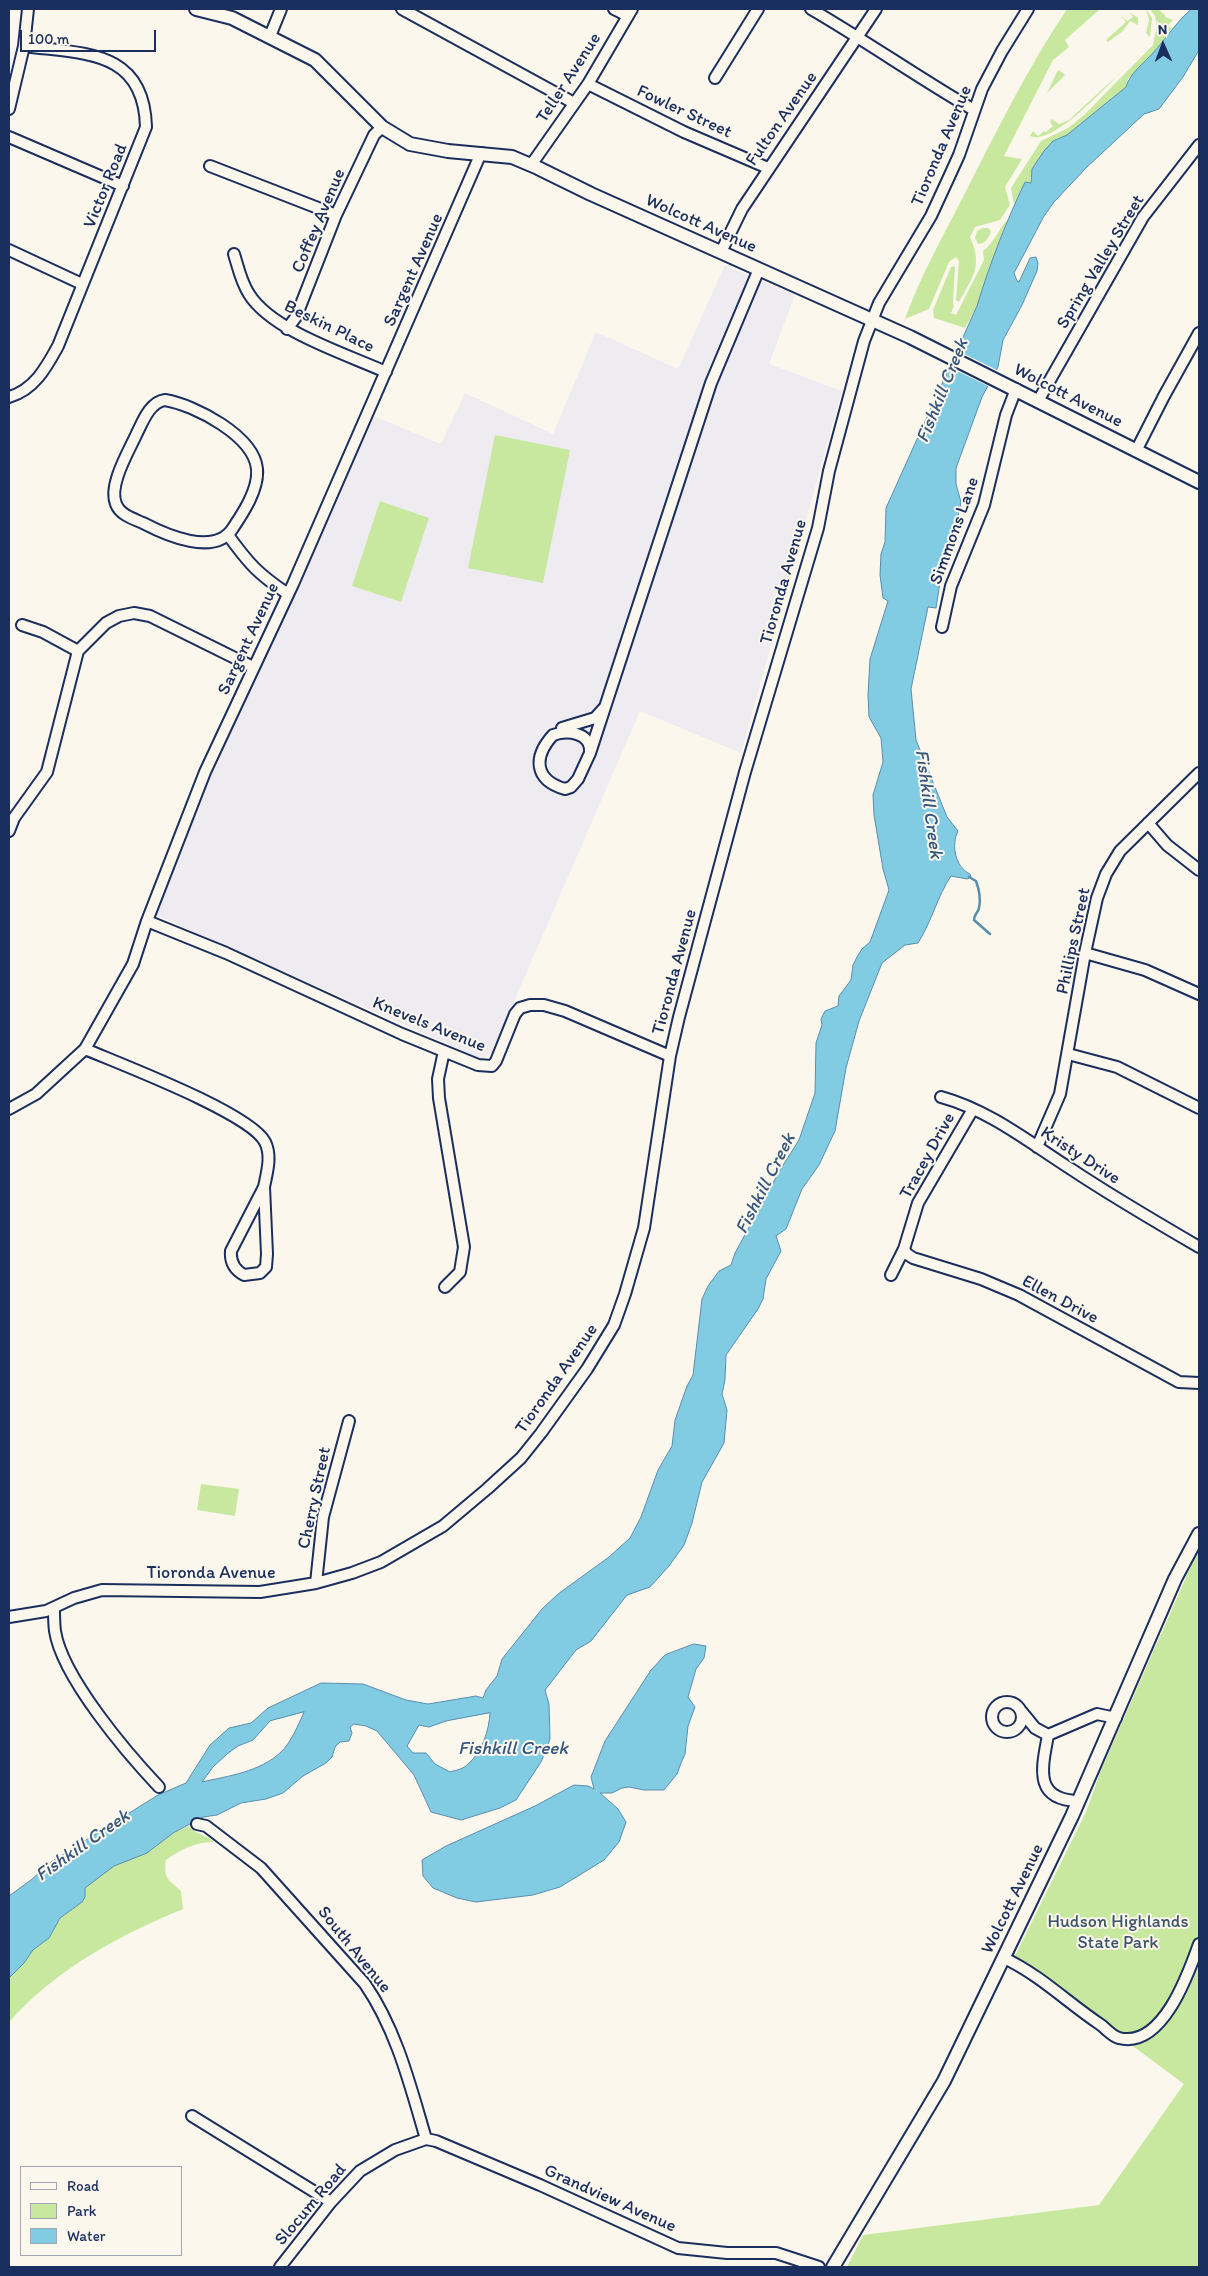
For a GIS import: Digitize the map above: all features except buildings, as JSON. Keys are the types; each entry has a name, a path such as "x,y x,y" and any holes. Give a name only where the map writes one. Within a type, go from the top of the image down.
{"main road":[{"name":"Wolcott Avenue","path":"196,9 232,18 315,60 382,127 397,138 419,147 512,157 530,164 910,338 1013,387 1199,482"},
{"name":"Wolcott Avenue","path":"832,2267 944,2081 1079,1801 1175,1578 1199,1534"}],"street":[{"path":"9,109 24,46 28,9"},
{"path":"270,36 281,9"},
{"path":"402,9 574,102"},
{"path":"614,9 630,12"},
{"path":"714,78 758,9"},
{"path":"810,9 859,36 927,83 974,110"},
{"name":"Fulton Avenue","path":"722,252 742,208 876,9"},
{"name":"Tioronda Avenue","path":"54,1608 74,1598 102,1590 260,1592 316,1583 352,1573 381,1562 443,1526 521,1458 587,1369 614,1325 644,1228 670,1056 679,1017 745,772 818,528 829,471 878,323 879,303 931,216 960,155 974,110 1002,51 1028,9"},
{"name":"Teller Avenue","path":"530,164 588,84 630,12"},
{"name":"Victor Road","path":"9,397 16,395 32,384 48,363 146,127 146,108 141,92 126,71 111,60 24,46"},
{"name":"Fowler Street","path":"588,84 684,132 768,168"},
{"name":"Coffey Avenue","path":"288,328 296,317 336,215 374,135 382,127"},
{"path":"9,136 123,186"},
{"name":"Spring Valley Street","path":"1038,401 1143,218 1168,183 1199,146"},
{"name":"Sargent Avenue","path":"9,1109 36,1094 85,1048 133,964 147,921 205,772 288,594 482,153"},
{"path":"210,166 336,215"},
{"path":"9,250 82,284"},
{"name":"Beskin Place","path":"234,254 249,294 265,312 288,328 386,372"},
{"path":"607,706 595,718 561,728 553,735 541,755 538,766 543,778 557,787 565,789 572,787 590,753 607,706 711,383 759,269"},
{"path":"1136,450 1199,333"},
{"name":"Simmons Lane","path":"942,627 951,586 984,505 1013,387"},
{"path":"160,401 180,402 229,429 240,438 254,456 258,469 257,480 252,494 228,535 221,540 208,542 191,541 166,535 122,513 116,504 115,489 119,470 146,416 160,401"},
{"path":"228,535 246,561 261,576 288,594"},
{"path":"9,831 14,818 47,772 78,651 106,623 119,616 134,613 150,616 253,667"},
{"path":"22,625 43,632 78,651"},
{"path":"553,735 570,732 579,734 586,739 590,746 590,753"},
{"name":"Phillips Street","path":"1037,1147 1060,1094 1085,953 1098,898 1106,874 1120,851 1199,774"},
{"path":"1148,823 1167,845 1199,870"},
{"name":"Knevels Avenue","path":"147,921 226,953 478,1065 492,1066 496,1061 515,1014 520,1008 544,1004 565,1011 670,1056"},
{"path":"1085,953 1145,970 1199,994"},
{"path":"85,1048 236,1117 258,1133 264,1140 269,1155 264,1187 266,1267 260,1273 244,1275 234,1267 230,1258 231,1251 264,1187"},
{"path":"444,1051 438,1079 439,1098 464,1247 460,1272 445,1287"},
{"path":"1068,1054 1117,1067 1199,1108"},
{"name":"Kristy Drive","path":"941,1097 962,1102 1199,1247"},
{"name":"Tracey Drive","path":"891,1275 904,1249 918,1203 973,1109"},
{"name":"Ellen Drive","path":"904,1249 913,1258 981,1279 1019,1295 1179,1382 1199,1383"},
{"name":"Cherry Street","path":"316,1583 323,1517 350,1421"},
{"path":"9,1617 54,1608 55,1631 67,1664 77,1682 121,1743 159,1787"},
{"path":"1022,1712 1034,1728 1048,1735 1097,1714 1116,1718"},
{"path":"1048,1735 1042,1767 1042,1781 1055,1797 1063,1801 1079,1801"},
{"name":"South Avenue","path":"197,1824 206,1826 261,1868 365,1984 379,2004 396,2041 426,2139"},
{"path":"1004,1958 1021,1966 1053,1988 1082,2013 1118,2038 1137,2038 1152,2031 1173,2004 1199,1944"},
{"path":"192,2116 331,2202"},
{"name":"Slocum Road","path":"280,2267 331,2202 360,2171 395,2150 426,2139"},
{"name":"Grandview Avenue","path":"426,2139 436,2141 540,2185 678,2248 727,2253 776,2253 819,2267"}],"shaded area":[{"path":"725,265 795,295 769,364 842,391 741,753 640,711 492,1052 486,1057 479,1058 156,915 211,776 374,416 441,444 465,393 553,434 596,332 678,369"}],"green space":[{"path":"1067,9 1100,9 1065,40 1069,47 1053,60 1004,156 1022,159 1005,187 1010,205 1000,220 975,227 970,237 976,256 975,271 972,278 959,302 956,300 959,261 956,257 949,262 929,309 905,319 917,288 999,126 1038,55"},
{"path":"1146,9 1152,18 1150,37 1146,33 1149,20"},
{"path":"1150,9 1158,9 1165,17 1173,20 1168,25 1171,29 1154,52 1128,79 1126,87 1067,135 1053,141 1032,169 1030,183 1025,182 1014,205 1011,188 1041,141 1068,128 1084,115 1153,45 1157,26 1155,16"},
{"path":"1129,12 1138,18 1138,25 1130,21 1123,31 1108,42 1106,40 1126,22 1120,15 1127,21 1133,17"},
{"path":"1059,70 1065,75 1047,93 1057,72"},
{"path":"1121,72 1091,102 1065,124 1040,137 1030,136 1033,131 1038,136 1044,131 1046,132 1053,126 1050,122 1052,119 1059,124 1069,120"},
{"path":"1008,219 977,306 965,328 934,318 933,310 951,267 955,266 954,306 951,313 956,315 984,260 983,251 991,244"},
{"path":"988,228 991,231 983,243 978,244 975,238 977,231"},
{"path":"495,435 570,450 543,583 468,568"},
{"path":"380,501 429,518 401,602 352,586"},
{"path":"201,1484 239,1489 235,1516 197,1510"},
{"name":"Hudson Highlands State Park","path":"1199,1548 1199,2267 847,2267 863,2235 1099,2205 1184,2084 1014,1958 1086,1812 1101,1770"},
{"path":"189,1826 214,1842 189,1847 166,1860 166,1875 181,1891 183,1909 112,1942 67,1970 27,2003 9,2022 9,1978 24,1963 33,1950 43,1943 60,1918 82,1902 85,1888 113,1866 147,1852 173,1833"}],"water":[{"name":"Fishkill Creek","path":"1191,9 1199,9 1199,50 1183,77 1159,109 1144,114 1087,167 1054,202 1044,216 1014,273 1019,282 1030,258 1036,257 1038,263 1037,271 1022,305 1003,340 998,367 982,397 956,468 956,484 961,502 956,526 942,569 936,608 928,607 911,689 916,740 947,817 958,831 955,849 958,861 971,877 967,879 951,876 918,943 905,945 882,963 859,1021 846,1068 835,1131 819,1165 802,1189 786,1229 776,1236 781,1251 766,1279 763,1299 726,1355 725,1380 722,1394 727,1410 724,1443 702,1482 692,1523 684,1545 669,1566 650,1587 627,1595 591,1641 576,1650 545,1690 549,1704 550,1739 541,1762 516,1800 500,1808 461,1820 431,1812 414,1775 377,1731 366,1726 354,1724 350,1727 352,1733 349,1741 340,1742 335,1747 332,1757 326,1763 303,1776 283,1793 266,1799 241,1803 217,1815 203,1817 173,1833 147,1853 114,1866 85,1888 85,1897 82,1902 60,1918 49,1938 33,1950 24,1963 9,1978 9,1896 51,1862 158,1795 186,1783 210,1745 229,1728 251,1723 268,1708 321,1683 363,1684 406,1700 428,1704 476,1696 483,1698 486,1690 497,1676 502,1659 542,1609 558,1594 609,1557 630,1538 641,1517 658,1470 672,1446 675,1420 693,1375 702,1299 708,1286 719,1271 731,1265 735,1253 780,1170 799,1140 815,1093 816,1043 822,1025 821,1019 825,1011 838,1006 839,996 851,980 853,965 857,957 870,942 889,890 883,869 874,815 873,795 883,762 881,738 869,717 868,695 870,659 888,601 883,598 880,575 881,554 885,542 886,508 977,306 993,258 1018,197 1025,182 1031,183 1032,169 1053,141 1067,135 1126,87 1134,73","holes":["304,1712 288,1744 273,1759 254,1769 202,1782 213,1767 227,1754 238,1746 253,1740 270,1721","490,1713 488,1727 481,1747 473,1759 462,1768 450,1772 435,1764 426,1753 413,1753 407,1746 419,1725 429,1727 446,1721"]},
{"path":"694,1644 706,1646 704,1658 696,1669 688,1697 695,1707 688,1726 685,1754 677,1774 664,1790 644,1790 629,1787 612,1793 600,1793 618,1809 626,1822 619,1842 604,1860 560,1887 533,1895 476,1902 457,1898 433,1888 423,1876 422,1860 446,1846 535,1806 574,1785 588,1786 594,1789 591,1777 605,1741 651,1670 665,1655"}],"pier":[{"path":"954,349 999,371 990,387 947,366"}],"waterway":[{"path":"969,877 976,881 980,901 974,920 990,934"}]}
